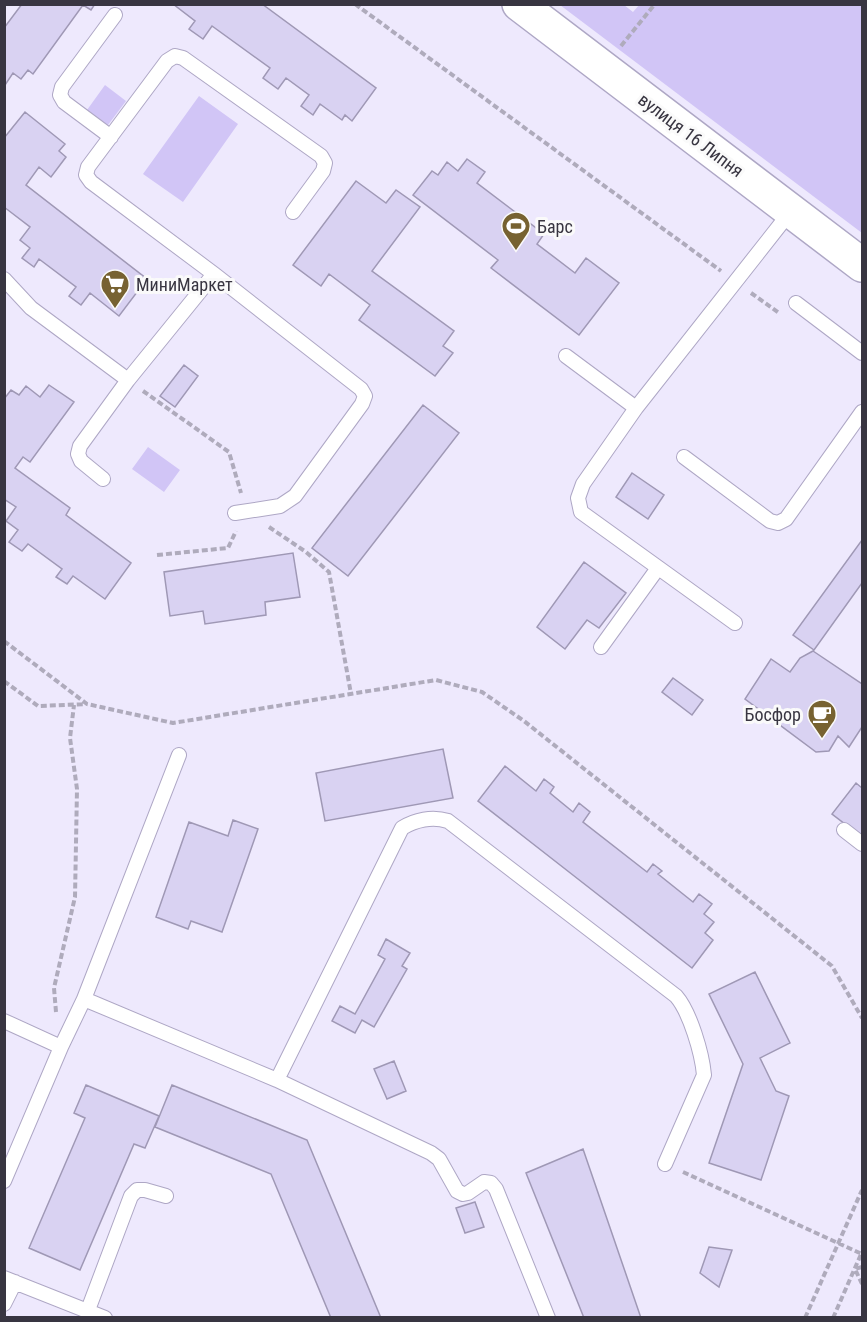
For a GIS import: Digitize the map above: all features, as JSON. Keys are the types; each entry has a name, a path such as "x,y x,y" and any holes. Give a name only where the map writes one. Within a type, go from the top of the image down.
{"street":[{"name":"вулиця 16 Липня","path":"519,4 862,265"}],"lane":[{"path":"111,136 64,102 60,95 62,87 115,15"},
{"path":"240,512 280,506 295,496 362,404 365,396 360,389 214,274 90,182 86,175 88,166 167,61 174,56 183,58 321,156 325,163 323,171 292,212"},
{"path":"735,623 581,512 578,498 583,484 636,408 791,211"},
{"path":"103,479 81,461 78,454 80,446 128,380 214,274"},
{"path":"4,279 32,308 128,380"},
{"path":"796,303 862,353"},
{"path":"566,356 636,408"},
{"path":"684,458 770,521 778,523 786,519 862,412"},
{"path":"601,646 658,568"},
{"path":"4,1181 67,1033 84,999 179,755"},
{"path":"277,1080 402,828 411,822 438,818 448,821 676,996 684,1005 703,1064 704,1075 665,1164"},
{"path":"844,830 862,844"},
{"path":"84,999 277,1080 431,1153 439,1159 457,1191 463,1194 484,1182 491,1183 496,1189 548,1317"},
{"path":"4,1021 61,1047"},
{"path":"88,1310 131,1196 137,1190 166,1196"},
{"path":"4,1304 10,1280 105,1317"}],"path":[{"path":"355,4 781,314"},
{"path":"602,68 655,4"},
{"path":"157,555 228,548 240,512"},
{"path":"4,641 87,704"},
{"path":"4,681 38,706 87,704 173,723 436,680 482,692 524,720 832,966 862,1018"},
{"path":"67,1033 57,1021 54,988 75,897 77,789 70,738 74,705"},
{"path":"665,1164 862,1253 834,1317"},
{"path":"805,1317 862,1190"},
{"path":"855,1269 862,1267"},
{"path":"855,1269 862,1284"}],"shaded area":[{"path":"640,4 862,5 862,233 560,5 624,5 633,12"},
{"path":"105,85 126,101 108,125 87,110"},
{"path":"199,96 238,124 183,202 143,174"},
{"path":"148,447 180,470 164,492 132,469"}],"building":[{"path":"22,4 95,4 91,10 83,5 33,74 28,70 21,79 13,73 5,85 4,28"},
{"path":"173,4 262,4 376,88 352,121 345,115 342,120 320,104 313,115 301,106 309,95 286,78 278,89 263,78 270,68 212,26 203,39 189,29 195,21"},
{"path":"25,112 65,144 59,151 66,157 51,177 39,167 26,185 147,279 119,316 90,293 81,305 69,296 76,287 39,259 34,267 22,258 30,248 20,240 30,227 4,207 4,138"},
{"name":"Барс","path":"467,159 485,172 477,183 544,234 537,244 575,273 586,258 619,283 579,335 491,268 498,260 413,195 432,171 438,175 447,162 458,171"},
{"path":"356,181 386,203 396,190 420,207 372,271 454,331 443,346 453,353 435,376 359,320 370,305 329,274 321,286 293,265"},
{"path":"184,365 198,376 175,407 160,396"},
{"path":"49,385 74,402 30,462 23,457 15,468 70,508 66,515 131,563 105,599 73,576 67,584 56,577 62,569 28,544 22,551 9,542 18,530 6,521 16,507 4,499 4,399 11,390 19,395 26,386 40,397"},
{"path":"423,405 459,433 348,576 312,548"},
{"path":"632,473 664,495 648,519 616,497"},
{"path":"862,540 862,583 814,650 793,635"},
{"path":"293,553 300,597 265,602 266,615 205,624 203,611 170,616 164,572"},
{"path":"584,562 626,593 599,628 587,620 565,649 537,627"},
{"path":"813,651 862,684 862,727 849,747 838,736 829,751 816,752 745,699 771,659 790,672 800,658"},
{"path":"673,678 703,700 692,715 662,692"},
{"path":"443,749 453,798 325,821 316,773"},
{"path":"505,766 536,791 544,779 554,787 550,793 573,812 579,803 590,812 583,822 647,872 653,864 662,871 658,874 693,902 699,894 712,904 704,914 714,922 705,933 713,940 692,968 478,801"},
{"path":"856,783 862,788 862,837 832,814"},
{"path":"233,820 258,829 222,932 191,921 188,929 156,917 189,822 228,836"},
{"path":"386,939 410,953 402,966 407,969 374,1027 362,1020 355,1033 332,1021 340,1006 355,1014 385,959 378,955"},
{"path":"755,972 790,1043 760,1058 776,1091 789,1096 761,1180 709,1163 743,1064 709,994"},
{"path":"394,1061 406,1091 387,1099 374,1069"},
{"path":"86,1085 159,1116 145,1148 134,1144 80,1270 29,1248 85,1118 74,1113"},
{"path":"172,1085 307,1140 381,1318 331,1318 271,1174 155,1127"},
{"path":"583,1149 641,1318 584,1318 526,1173"},
{"path":"475,1202 484,1227 465,1233 456,1208"},
{"path":"709,1247 732,1250 719,1287 700,1273"}],"place":[{"name":"Барс","path":"516,252"},
{"name":"МиниМаркет","path":"115,310"},
{"name":"Босфор","path":"822,740"}]}
